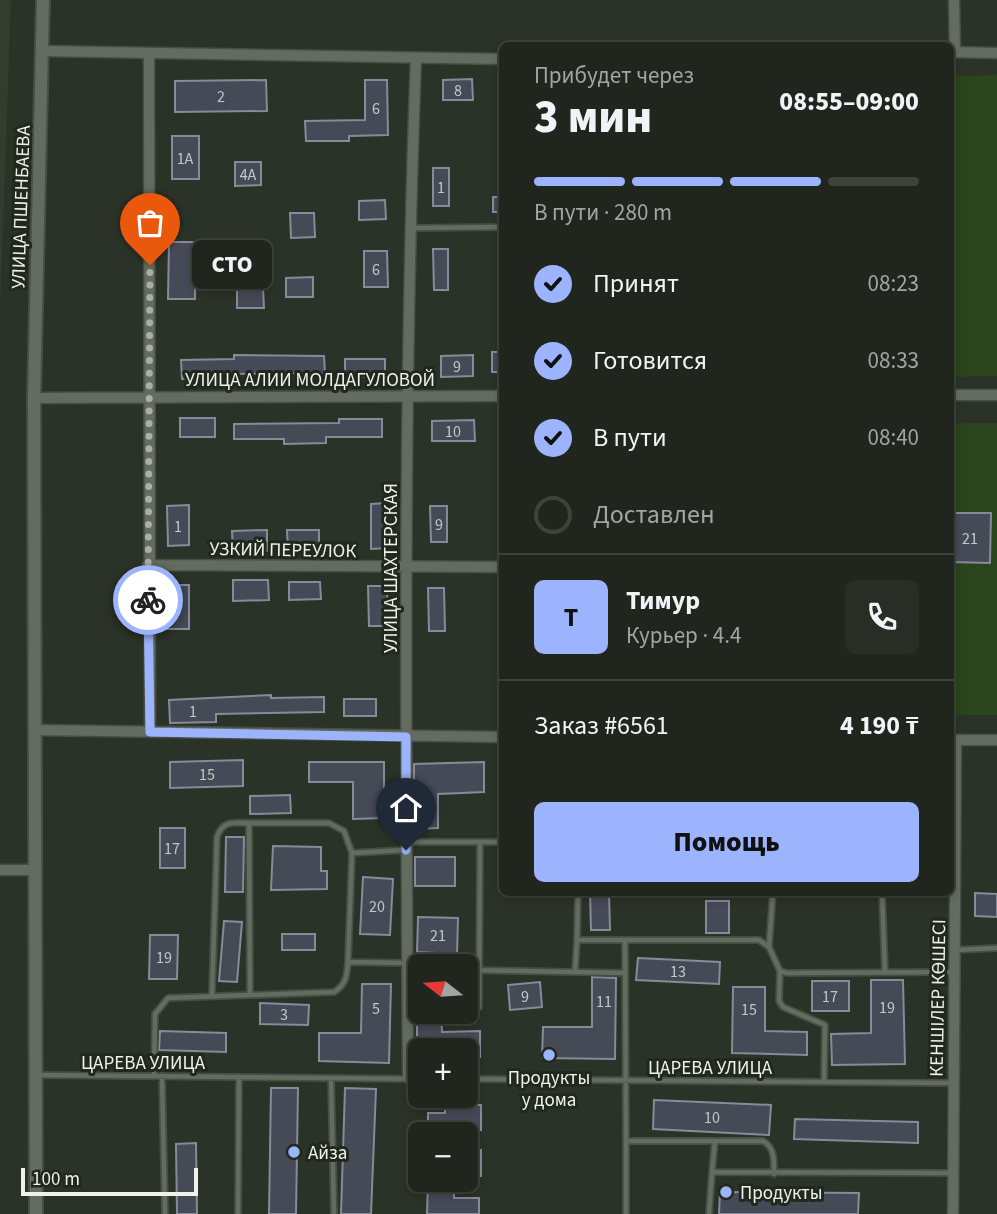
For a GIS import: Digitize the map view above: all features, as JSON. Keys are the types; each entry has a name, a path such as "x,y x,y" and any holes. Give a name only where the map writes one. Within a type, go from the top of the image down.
{"street":[{"name":"УЛИЦА ПШЕНБАЕВА","path":"36,1214 34,398 44,51 43,0"},
{"path":"953,42 954,0"},
{"path":"44,51 499,59"},
{"path":"954,52 997,53"},
{"path":"149,53 150,732"},
{"name":"УЛИЦА ШАХТЕРСКАЯ","path":"408,1078 408,396 416,58"},
{"path":"954,396 997,395"},
{"name":"УЛИЦА АЛИИ МОЛДАГУЛОВОЙ","path":"34,398 499,396"},
{"name":"УЗКИЙ ПЕРЕУЛОК","path":"148,565 499,567"},
{"path":"34,730 499,737"},
{"path":"954,740 997,740"},
{"path":"0,870 34,870"},
{"name":"КЕНШІЛЕР КӨШЕСІ","path":"953,1214 954,896"}],"lane":[{"path":"410,228 499,227"},
{"path":"154,1076 155,1014 161,1004 176,996 334,992 341,988 348,962 352,852 344,831 329,823 227,823 220,828 217,837 212,995"},
{"path":"249,823 250,994"},
{"path":"352,852 406,846 499,842"},
{"path":"477,954 480,843"},
{"path":"575,972 578,896"},
{"path":"773,896 769,947 780,971 779,1001 783,1007 825,1024 824,1082"},
{"path":"881,896 885,972"},
{"path":"577,940 759,940 769,947"},
{"path":"625,941 626,1214"},
{"path":"955,950 997,948"},
{"path":"348,962 407,966"},
{"path":"478,970 625,973"},
{"path":"780,971 954,972"},
{"path":"478,988 479,1007"},
{"name":"ЦАРЕВА УЛИЦА","path":"34,1075 408,1078"},
{"path":"162,1076 165,1214"},
{"path":"238,1214 239,1077"},
{"path":"331,1078 334,1214"},
{"name":"ЦАРЕВА УЛИЦА","path":"478,1079 954,1083"},
{"path":"626,1141 762,1141 769,1145 773,1153 774,1174"},
{"path":"709,1214 715,1142"},
{"path":"712,1172 953,1173"}],"shaded area":[{"path":"0,0 11,0 0,309"}],"green space":[{"path":"997,75 997,376 954,377 954,76"},
{"path":"954,423 997,423 997,715 954,715"}],"building":[{"path":"472,79 473,100 443,100 443,80"},
{"path":"266,80 267,111 175,112 175,81"},
{"path":"365,80 387,80 388,135 349,136 349,141 306,141 305,121 365,120"},
{"path":"172,136 199,136 199,179 172,179"},
{"path":"235,162 261,162 261,185 235,186"},
{"path":"433,168 449,168 449,206 433,206"},
{"path":"493,197 499,197 499,212 493,212"},
{"path":"385,200 386,219 359,220 359,201"},
{"path":"290,213 314,213 315,237 291,238"},
{"path":"169,242 196,242 195,299 168,299"},
{"path":"433,249 448,249 448,290 434,290"},
{"path":"364,251 387,251 388,287 364,287"},
{"path":"313,277 313,297 286,297 286,278"},
{"path":"263,288 264,308 237,308 237,289"},
{"path":"492,352 499,352 499,372 492,372"},
{"path":"234,355 324,356 325,373 220,374 220,378 182,379 181,360 234,359"},
{"path":"473,355 473,376 441,377 441,356"},
{"path":"345,359 385,359 385,377 345,377"},
{"path":"180,418 215,418 215,437 180,437"},
{"path":"339,419 382,419 382,437 326,437 326,443 284,444 284,439 234,439 234,424 339,423"},
{"path":"474,420 475,441 432,441 432,421"},
{"path":"387,503 388,548 371,549 371,504"},
{"path":"189,505 189,545 168,546 167,506"},
{"path":"430,506 447,506 447,542 431,542"},
{"path":"954,513 991,513 990,563 954,562"},
{"path":"267,530 267,551 233,551 232,531"},
{"path":"287,530 319,530 319,551 288,551"},
{"path":"233,580 268,580 269,600 233,601"},
{"path":"289,582 320,582 321,599 289,600"},
{"path":"166,585 189,585 189,629 167,629"},
{"path":"368,586 387,586 388,626 369,626"},
{"path":"428,588 444,588 445,631 429,631"},
{"path":"271,695 271,698 324,697 324,712 216,714 216,722 170,723 169,700"},
{"path":"344,699 376,699 376,716 344,716"},
{"path":"243,760 243,786 170,788 170,762"},
{"path":"309,762 384,762 384,818 353,819 353,782 309,782"},
{"path":"484,762 484,792 438,794 438,828 414,829 414,764"},
{"path":"290,795 291,813 250,814 250,796"},
{"path":"160,828 185,828 185,868 160,868"},
{"path":"226,837 244,837 243,892 225,892"},
{"path":"273,846 321,847 321,871 327,871 327,889 271,890"},
{"path":"415,857 455,857 455,886 415,886"},
{"path":"363,877 393,879 390,935 360,934"},
{"path":"975,893 997,894 997,917 975,916"},
{"path":"590,896 609,896 610,930 591,930"},
{"path":"706,901 729,901 729,933 706,933"},
{"path":"418,917 458,918 457,954 417,952"},
{"path":"224,921 242,922 237,982 219,981"},
{"path":"282,934 315,934 315,950 282,950"},
{"path":"150,935 178,935 177,979 149,979"},
{"path":"638,958 720,962 719,984 636,980"},
{"path":"592,977 616,978 615,1059 542,1058 543,1027 592,1027"},
{"path":"871,980 903,980 905,1064 832,1065 831,1034 871,1033"},
{"path":"812,981 849,981 849,1011 812,1011"},
{"path":"540,982 542,1007 510,1010 508,985"},
{"path":"362,984 391,984 389,1063 319,1061 319,1033 361,1033"},
{"path":"733,987 765,987 765,1031 807,1032 807,1055 732,1053"},
{"path":"260,1003 309,1005 308,1025 260,1024"},
{"path":"417,1024 442,1024 442,1032 480,1031 480,1057 478,1038 417,1038"},
{"path":"160,1031 226,1033 226,1052 159,1050"},
{"path":"271,1088 298,1088 296,1214 269,1214"},
{"path":"345,1088 376,1089 371,1214 341,1214"},
{"path":"654,1100 771,1105 769,1135 653,1129"},
{"path":"478,1105 481,1105 481,1130 478,1130 478,1122 428,1122 428,1113 445,1113 445,1108 478,1108"},
{"path":"795,1119 918,1122 918,1143 794,1139"},
{"path":"196,1143 197,1214 177,1214 176,1144"},
{"path":"478,1150 481,1150 481,1176 478,1176"},
{"path":"428,1192 454,1192 454,1198 479,1198 479,1214 427,1214"},
{"path":"720,1192 859,1193 858,1214 719,1214"}],"way so far":[{"path":"148,600 150,265"}],"place":[{"name":"СТО","path":"150,265"},
{"name":"Продукты у дома","path":"549,1055"},
{"name":"Айза","path":"294,1152"},
{"name":"Продукты","path":"726,1192"}],"route":[{"path":"148,600 150,732 406,737 406,850"}]}
